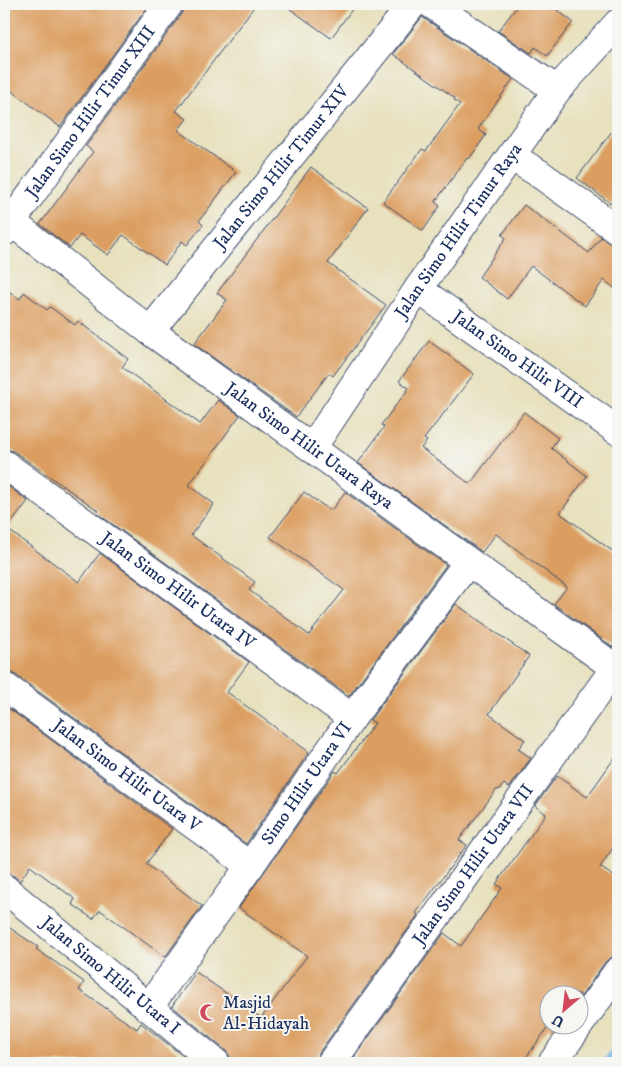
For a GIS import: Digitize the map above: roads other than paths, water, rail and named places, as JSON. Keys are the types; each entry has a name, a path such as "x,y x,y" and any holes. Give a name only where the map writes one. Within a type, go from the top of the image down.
{"street":[{"name":"Jalan Simo Hilir Timur XIII","path":"6,224 169,4"},
{"name":"Jalan Simo Hilir Timur XIV","path":"150,331 413,4"},
{"path":"431,4 557,90"},
{"name":"Jalan Simo Hilir Timur Raya","path":"312,448 418,289 557,90 618,23"},
{"path":"512,157 537,172 618,230"},
{"name":"Jalan Simo Hilir Utara Raya","path":"6,224 150,331 617,669"},
{"name":"Jalan Simo Hilir VIII","path":"418,289 618,431"},
{"name":"Jalan Simo Hilir Utara IV","path":"4,464 352,718"},
{"name":"Simo Hilir Utara VI","path":"148,1008 250,866 352,718 468,562"},
{"name":"Jalan Simo Hilir Utara VII","path":"331,1063 617,669"},
{"name":"Jalan Simo Hilir Utara V","path":"4,686 250,866"},
{"name":"Jalan Simo Hilir Utara I","path":"4,888 216,1063"},
{"path":"552,1063 618,971"}],"waterway":[{"path":"607,1063 618,1049"}],"place":[{"name":"Masjid Al-Hidayah","path":"209,1013"}]}
